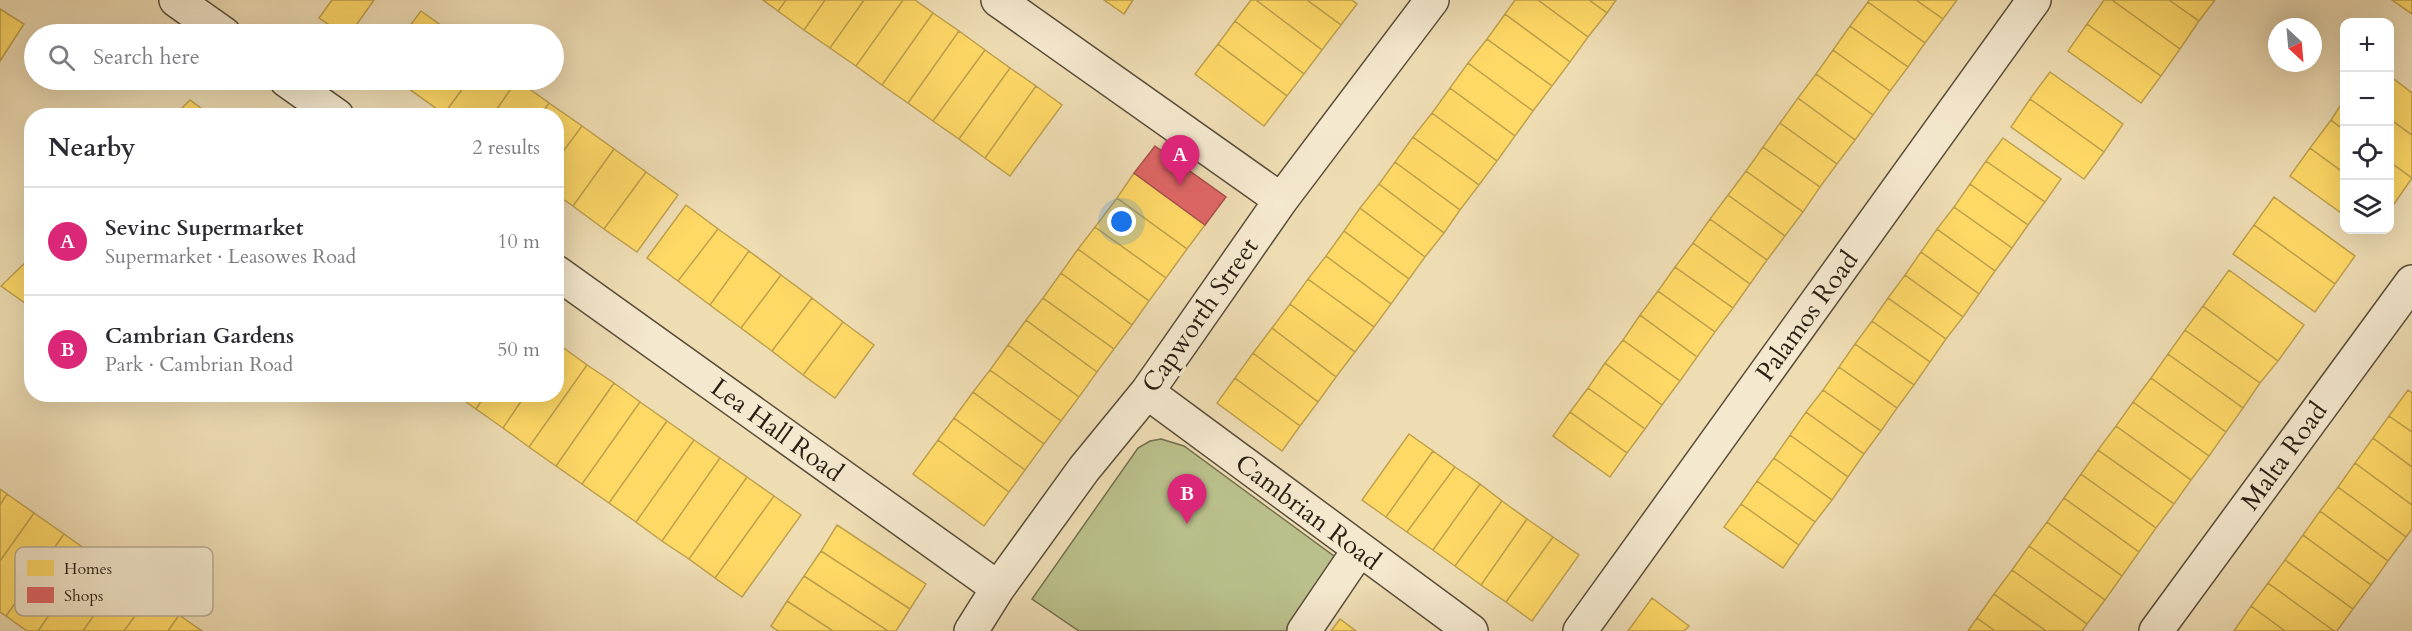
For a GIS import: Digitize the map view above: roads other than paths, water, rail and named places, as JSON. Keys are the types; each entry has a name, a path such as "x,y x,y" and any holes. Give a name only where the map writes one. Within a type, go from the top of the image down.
{"street":[{"path":"176,0 210,24"},
{"path":"998,0 1281,200"},
{"name":"Capworth Street","path":"971,631 998,588 1084,469 1147,392 1281,200 1432,0"},
{"name":"Palamos Road","path":"1580,631 2034,0"},
{"path":"300,90 326,108"},
{"name":"Lea Hall Road","path":"564,278 998,588"},
{"name":"Malta Road","path":"2156,631 2412,282"},
{"name":"Cambrian Road","path":"1147,392 1470,631"},
{"path":"1304,631 1359,550"}],"place":[{"name":"Sevinc Supermarket","path":"1180,185"},
{"name":"Cambrian Gardens","path":"1187,524"}]}
